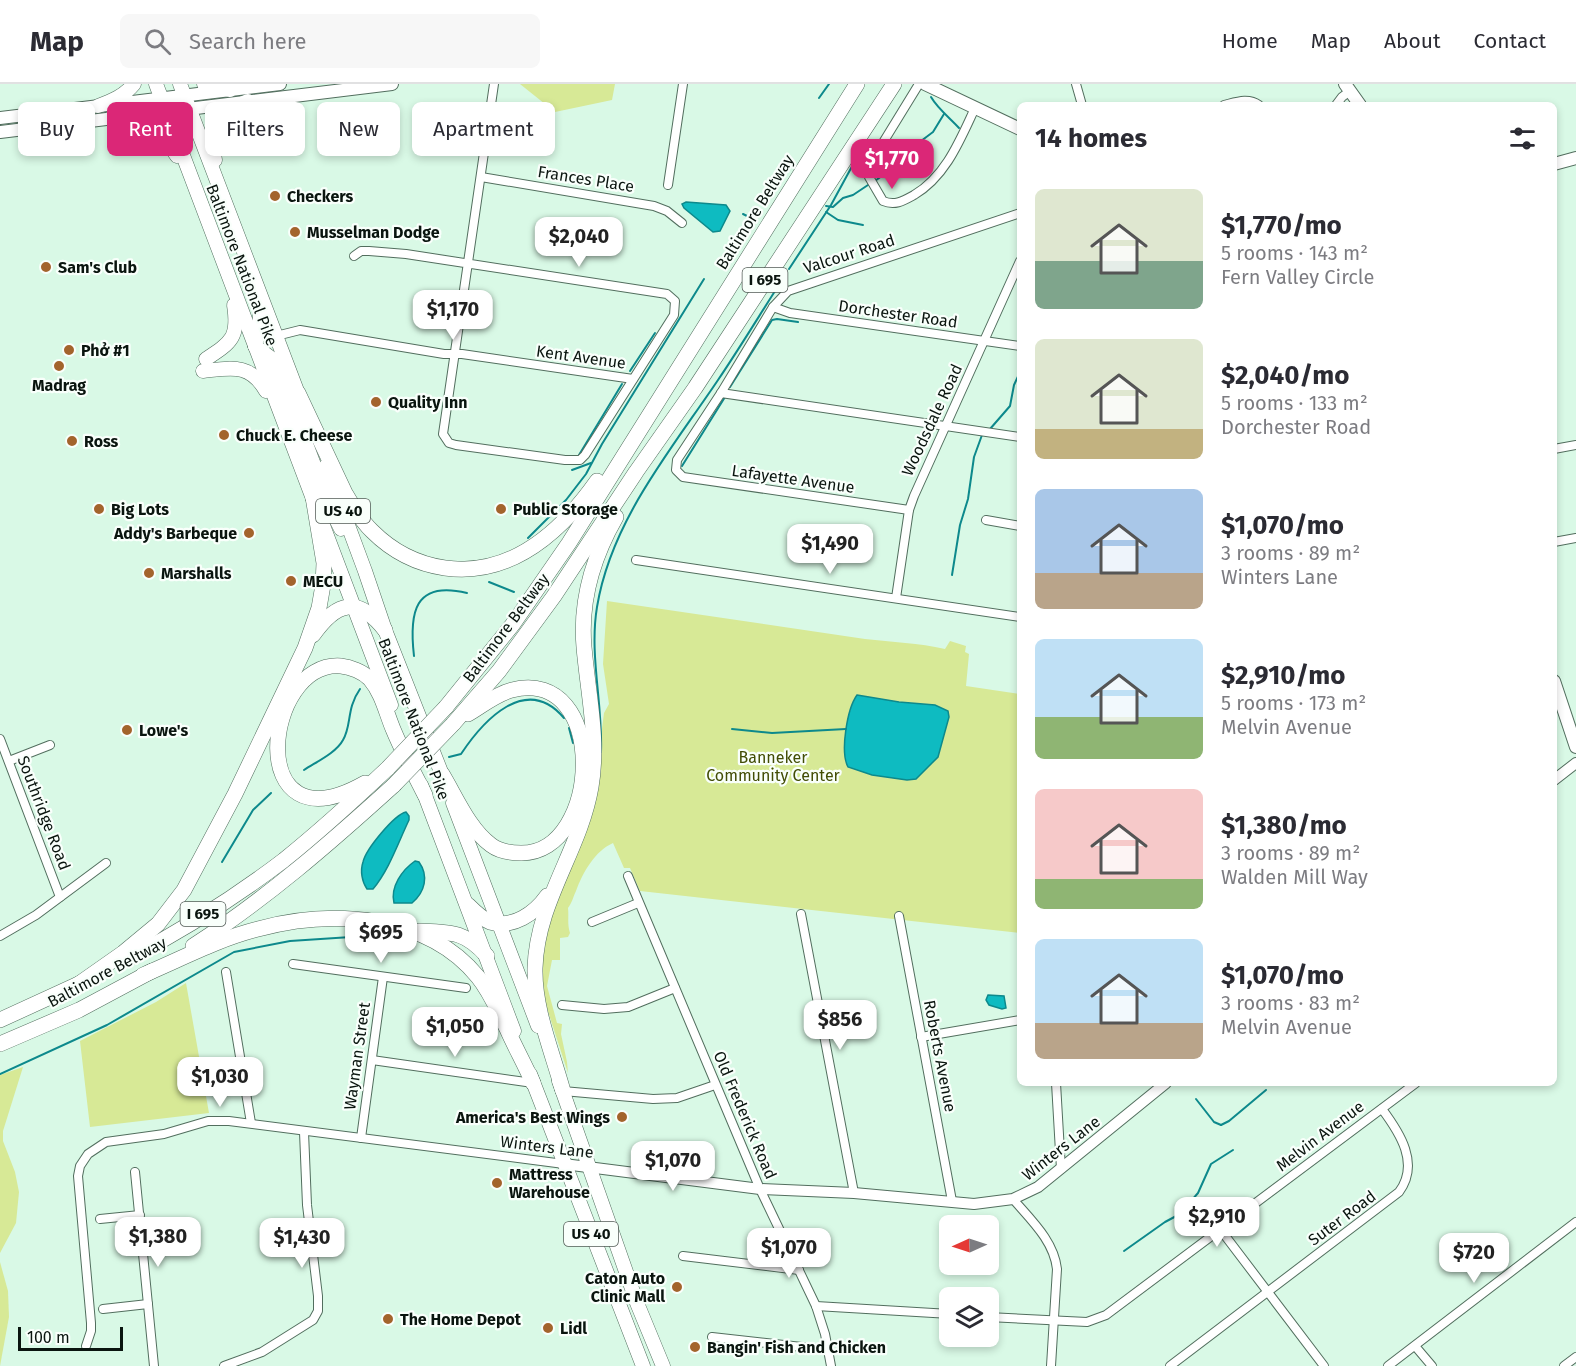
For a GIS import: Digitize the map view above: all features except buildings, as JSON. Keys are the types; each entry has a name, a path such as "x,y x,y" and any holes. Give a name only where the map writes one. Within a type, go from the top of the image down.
{"highway":[{"name":"Baltimore Beltway","path":"0,1020 76,986 165,938 251,883 315,835 386,770 446,707 486,660 539,588 857,84"},
{"name":"Baltimore Beltway","path":"0,1044 79,1010 143,975 210,935 263,898 328,845 394,785 453,724 499,671 527,633 695,388 893,85"},
{"path":"298,393 345,494 370,530 387,544 420,563 456,570 473,569 494,566 512,559 532,548 562,524 589,493 686,357"},
{"path":"562,1091 539,1006 535,971 539,930 555,884 583,821 593,766 592,723 583,638 588,581 610,527 695,388"},
{"path":"76,986 158,924 184,890 235,794 305,648 319,608 324,575 323,550 313,498"},
{"path":"305,648 316,632 333,615 345,608 354,606 368,612 385,630"},
{"path":"386,770 352,790 324,799 305,796 289,785 279,765 277,753 279,727 282,716 295,693 313,674 334,666 345,666 361,672 368,678 380,696 393,731 425,795"},
{"path":"442,774 480,835 492,846 512,853 535,852 555,841 570,819 581,786 583,753 578,725 565,704 547,692 535,689 513,690 501,694 453,724"},
{"path":"468,906 490,922 509,923 526,916 544,900 555,884"},
{"path":"143,975 241,933 277,924 318,920 343,919 382,923 413,931 461,935 476,944 487,956"},
{"path":"413,931 454,953 478,977 496,1006 533,1083"}],"main road":[{"path":"98,106 117,99 135,84"},
{"name":"Baltimore National Pike","path":"156,84 163,102"},
{"path":"204,84 230,90"},
{"path":"169,102 185,96 280,84"},
{"path":"185,96 248,101 312,89 392,84"},
{"path":"925,84 1017,128"},
{"path":"1347,88 1358,102"},
{"name":"Baltimore National Pike","path":"185,96 385,630 499,923 590,1168 637,1303 663,1366"},
{"path":"223,197 213,147 213,132 224,114 248,101"},
{"path":"0,118 107,106"},
{"path":"0,132 107,118"},
{"path":"177,156 194,184"},
{"name":"Baltimore National Pike","path":"184,156 533,1083 643,1366"},
{"path":"1557,163 1576,158"},
{"path":"231,282 236,316 235,333 226,346 205,365 246,370 260,380 284,421"},
{"path":"260,295 261,314 255,346 271,358 276,365 330,507 365,572"},
{"path":"1557,690 1576,747"},
{"path":"613,1290 626,1291 637,1303"}],"street":[{"path":"354,256 361,251 369,251 468,264 667,294 675,301 674,315 585,455 580,460 565,460 456,445 445,440 443,428 453,354 468,264 482,177 494,84"},
{"path":"668,185 683,84"},
{"path":"919,84 868,167 869,177 883,201 894,204 900,202 930,183 950,158 975,108"},
{"path":"1076,84 1081,102"},
{"path":"1338,102 1347,88"},
{"path":"1236,102 1251,100 1254,102"},
{"name":"Frances Place","path":"482,177 654,206 667,211 682,223"},
{"name":"Valcour Road","path":"676,470 680,454 781,296 797,287 1017,214"},
{"name":"Woodsdale Road","path":"896,598 909,510 918,485 1017,268"},
{"name":"Dorchester Road","path":"773,307 790,313 1017,346"},
{"name":"Kent Avenue","path":"276,336 300,330 633,380"},
{"path":"721,393 1017,437"},
{"path":"1557,448 1576,445"},
{"name":"Lafayette Avenue","path":"676,470 683,477 700,480 909,510"},
{"path":"986,520 1017,525"},
{"path":"1557,541 1576,538"},
{"path":"636,560 1017,617"},
{"name":"Southridge Road","path":"0,739 60,897"},
{"path":"9,760 50,745"},
{"path":"1557,778 1576,763"},
{"path":"0,936 36,915 106,863"},
{"name":"Old Frederick Road","path":"628,876 760,1189 816,1306 829,1350 831,1366"},
{"path":"592,922 638,903"},
{"path":"801,914 854,1193"},
{"name":"Roberts Avenue","path":"899,916 952,1202"},
{"path":"293,964 466,988"},
{"path":"226,972 251,1124"},
{"name":"Wayman Street","path":"361,1138 383,977"},
{"path":"562,1005 604,1010 628,1007 675,988"},
{"path":"921,1037 1017,1021"},
{"path":"372,1060 533,1083"},
{"path":"562,1091 653,1100 677,1098 715,1085"},
{"path":"1056,1086 1061,1169"},
{"name":"Winters Lane","path":"87,1346 91,1323 78,1176 80,1166 88,1154 106,1142 154,1136 200,1122 229,1121 760,1189 854,1193 986,1204 1013,1199 1038,1187 1162,1086"},
{"name":"Melvin Avenue","path":"999,1318 1087,1322 1106,1315 1412,1086"},
{"name":"Suter Road","path":"1170,1366 1393,1198 1404,1186 1409,1171 1407,1154 1394,1124 1382,1109"},
{"path":"224,1366 277,1343 313,1320 318,1311 307,1205 304,1132"},
{"path":"135,1172 154,1366"},
{"path":"1013,1199 1053,1250 1057,1269 1051,1366"},
{"path":"100,1219 140,1215"},
{"path":"1388,1366 1576,1222"},
{"path":"1220,1229 1324,1366"},
{"path":"683,1256 799,1270"},
{"path":"103,1309 148,1304"},
{"path":"816,1306 939,1313"},
{"path":"712,1337 829,1350"},
{"path":"1415,1346 1432,1366"},
{"path":"1564,1366 1576,1357"}],"green space":[{"path":"520,84 615,84 612,100 555,112 555,102 542,102"},
{"name":"Banneker Community Center","path":"607,601 865,639 945,649 950,641 966,646 965,652 969,654 966,686 1017,694 1017,933 640,891 630,868 624,868 613,843 595,857 582,877 568,908 570,933 568,937 560,938 560,960 552,960 547,986 557,1023 562,1024 561,1034 568,1073 542,993 539,961 549,919 591,813 604,713 609,704 603,664"},
{"path":"186,983 209,1113 90,1127 80,1041 156,1002"},
{"path":"23,1067 3,1131 3,1141 15,1172 19,1192 16,1223 0,1253 0,1075"},
{"path":"0,1262 8,1291 9,1317 0,1366"}],"water":[{"path":"686,202 726,205 730,211 720,231 713,232 684,208 682,204"},
{"path":"857,695 935,705 948,711 949,717 938,757 916,779 907,780 872,775 848,767 845,751 846,731 850,710"},
{"path":"406,812 409,820 389,865 373,889 367,889 362,873 365,856 388,826"},
{"path":"415,861 419,862 424,873 423,889 412,903 394,903 395,885 398,879"},
{"path":"988,995 1004,996 1006,1008 989,1005 986,1000"}],"waterway":[{"path":"819,98 829,84"},
{"path":"931,97 959,128"},
{"path":"875,181 907,157 921,141 933,132 944,114"},
{"path":"789,269 831,205 856,159"},
{"path":"826,206 833,207 843,198 853,195 868,185"},
{"path":"826,212 838,220 863,225"},
{"path":"743,214 749,217"},
{"path":"601,752 595,625 604,575 615,545 645,488 727,367 784,277"},
{"path":"528,538 566,500 586,474 602,444 704,279"},
{"path":"730,387 772,320 798,322"},
{"path":"630,371 655,333"},
{"path":"990,429 1010,406 1017,378"},
{"path":"579,455 622,384"},
{"path":"682,466 725,397"},
{"path":"952,575 974,457 982,435"},
{"path":"572,470 591,463"},
{"path":"489,582 514,592"},
{"path":"414,656 413,626 419,604 426,596 436,591 449,590 467,593"},
{"path":"304,770 340,745 346,734 353,703 360,689"},
{"path":"449,757 461,754 493,716 521,701 535,700 550,705 564,718"},
{"path":"569,728 573,743"},
{"path":"732,729 772,733 846,729"},
{"path":"222,862 253,810 271,793"},
{"path":"0,1074 107,1025 234,952 290,941 351,937"},
{"path":"1221,1125 1266,1090"},
{"path":"1196,1099 1214,1122 1221,1125"},
{"path":"1124,1251 1180,1214 1198,1193 1211,1164 1233,1150"}],"place":[{"name":"Checkers","path":"275,196"},
{"name":"Musselman Dodge","path":"295,232"},
{"name":"Sam's Club","path":"46,267"},
{"name":"Phở #1","path":"69,350"},
{"name":"Madrag","path":"59,366"},
{"name":"Quality Inn","path":"376,402"},
{"name":"Chuck E. Cheese","path":"224,435"},
{"name":"Ross","path":"72,441"},
{"name":"Big Lots","path":"99,509"},
{"name":"Public Storage","path":"501,509"},
{"name":"Addy's Barbeque","path":"249,533"},
{"name":"Marshalls","path":"149,573"},
{"name":"MECU","path":"291,581"},
{"name":"Lowe's","path":"127,730"},
{"name":"America's Best Wings","path":"622,1117"},
{"name":"Mattress Warehouse","path":"497,1183"},
{"name":"Caton Auto Clinic Mall","path":"677,1287"},
{"name":"The Home Depot","path":"388,1319"},
{"name":"Lidl","path":"548,1328"},
{"name":"Bangin' Fish and Chicken","path":"695,1347"}]}
